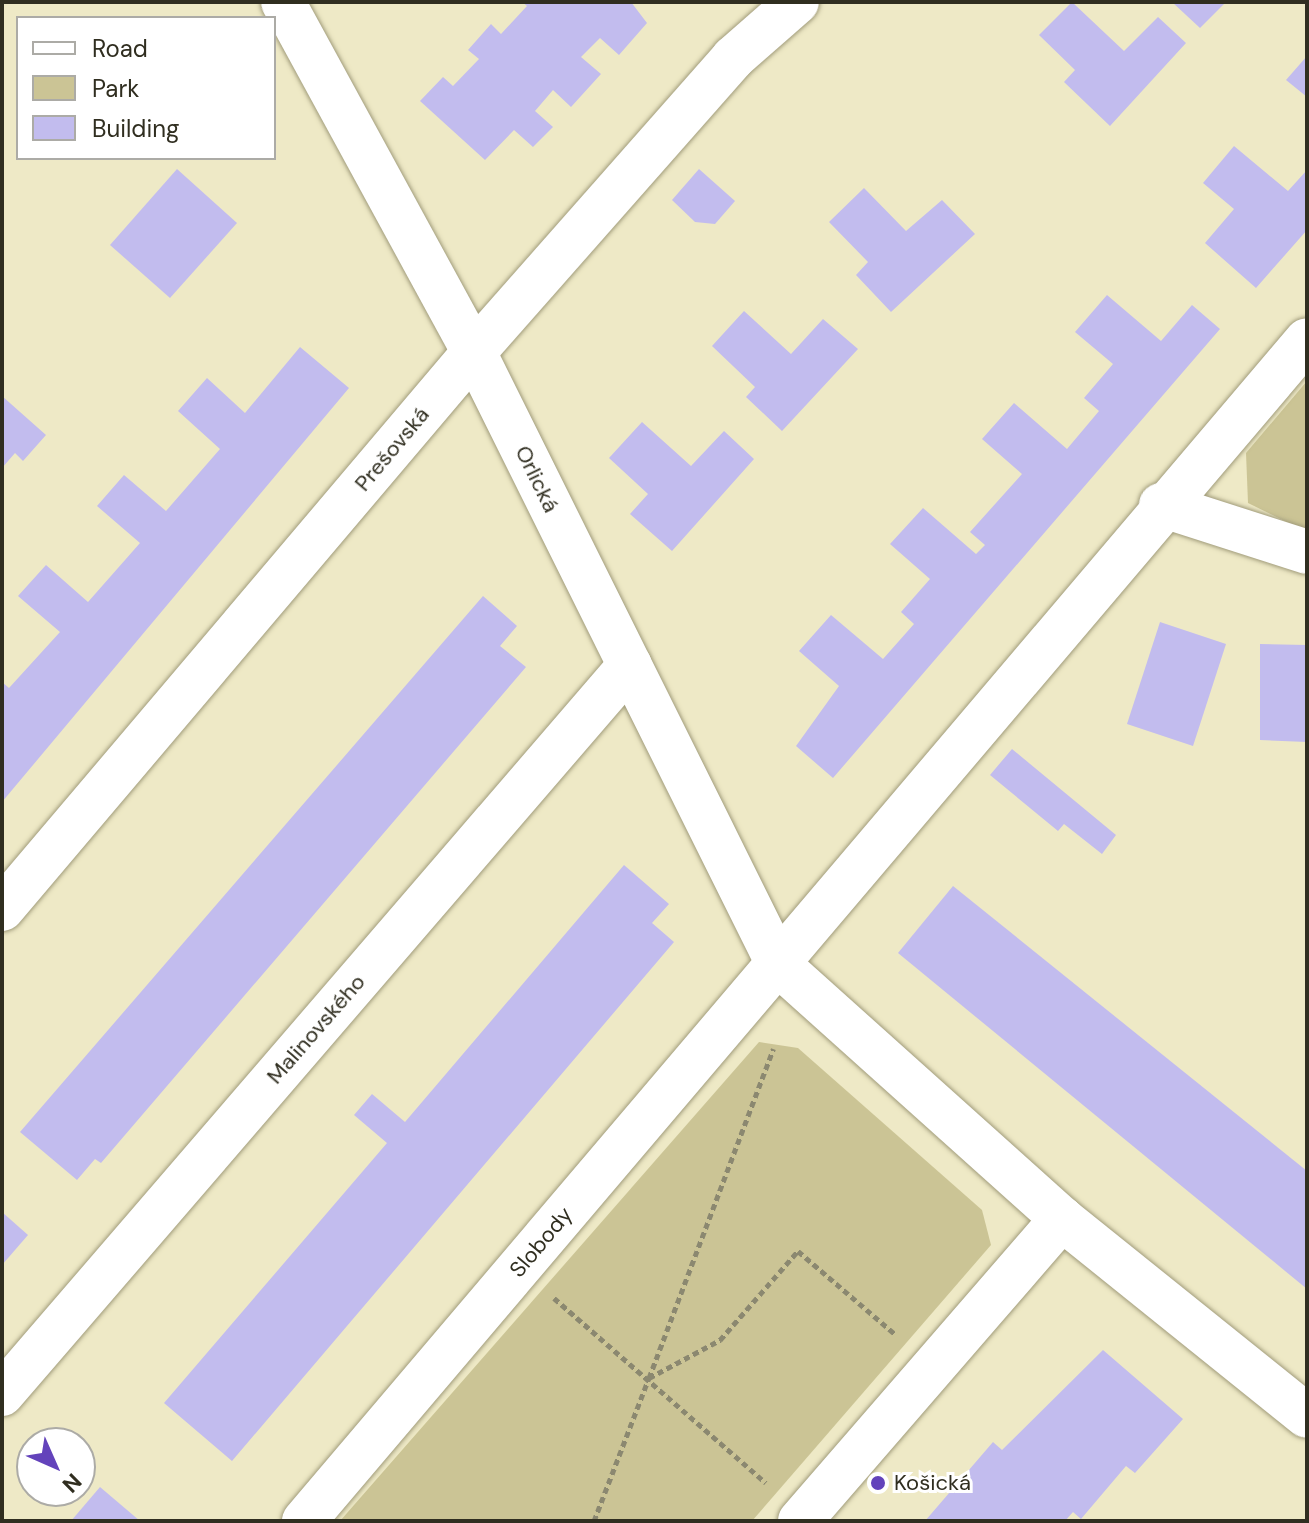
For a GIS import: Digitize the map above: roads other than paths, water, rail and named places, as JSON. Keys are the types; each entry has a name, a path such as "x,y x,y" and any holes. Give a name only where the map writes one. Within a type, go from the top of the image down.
{"street":[{"name":"Orlická","path":"283,2 474,352 778,964"},
{"name":"Prešovská","path":"2,909 474,352 733,58 797,2"},
{"name":"Slobody","path":"304,1521 778,964 1161,505 1307,340"},
{"path":"1161,505 1307,552"},
{"name":"Malinovského","path":"2,1394 630,665"},
{"path":"778,964 1062,1219 1307,1416"},
{"path":"808,1512 1062,1219"}],"place":[{"name":"Košická","path":"878,1483"}]}
